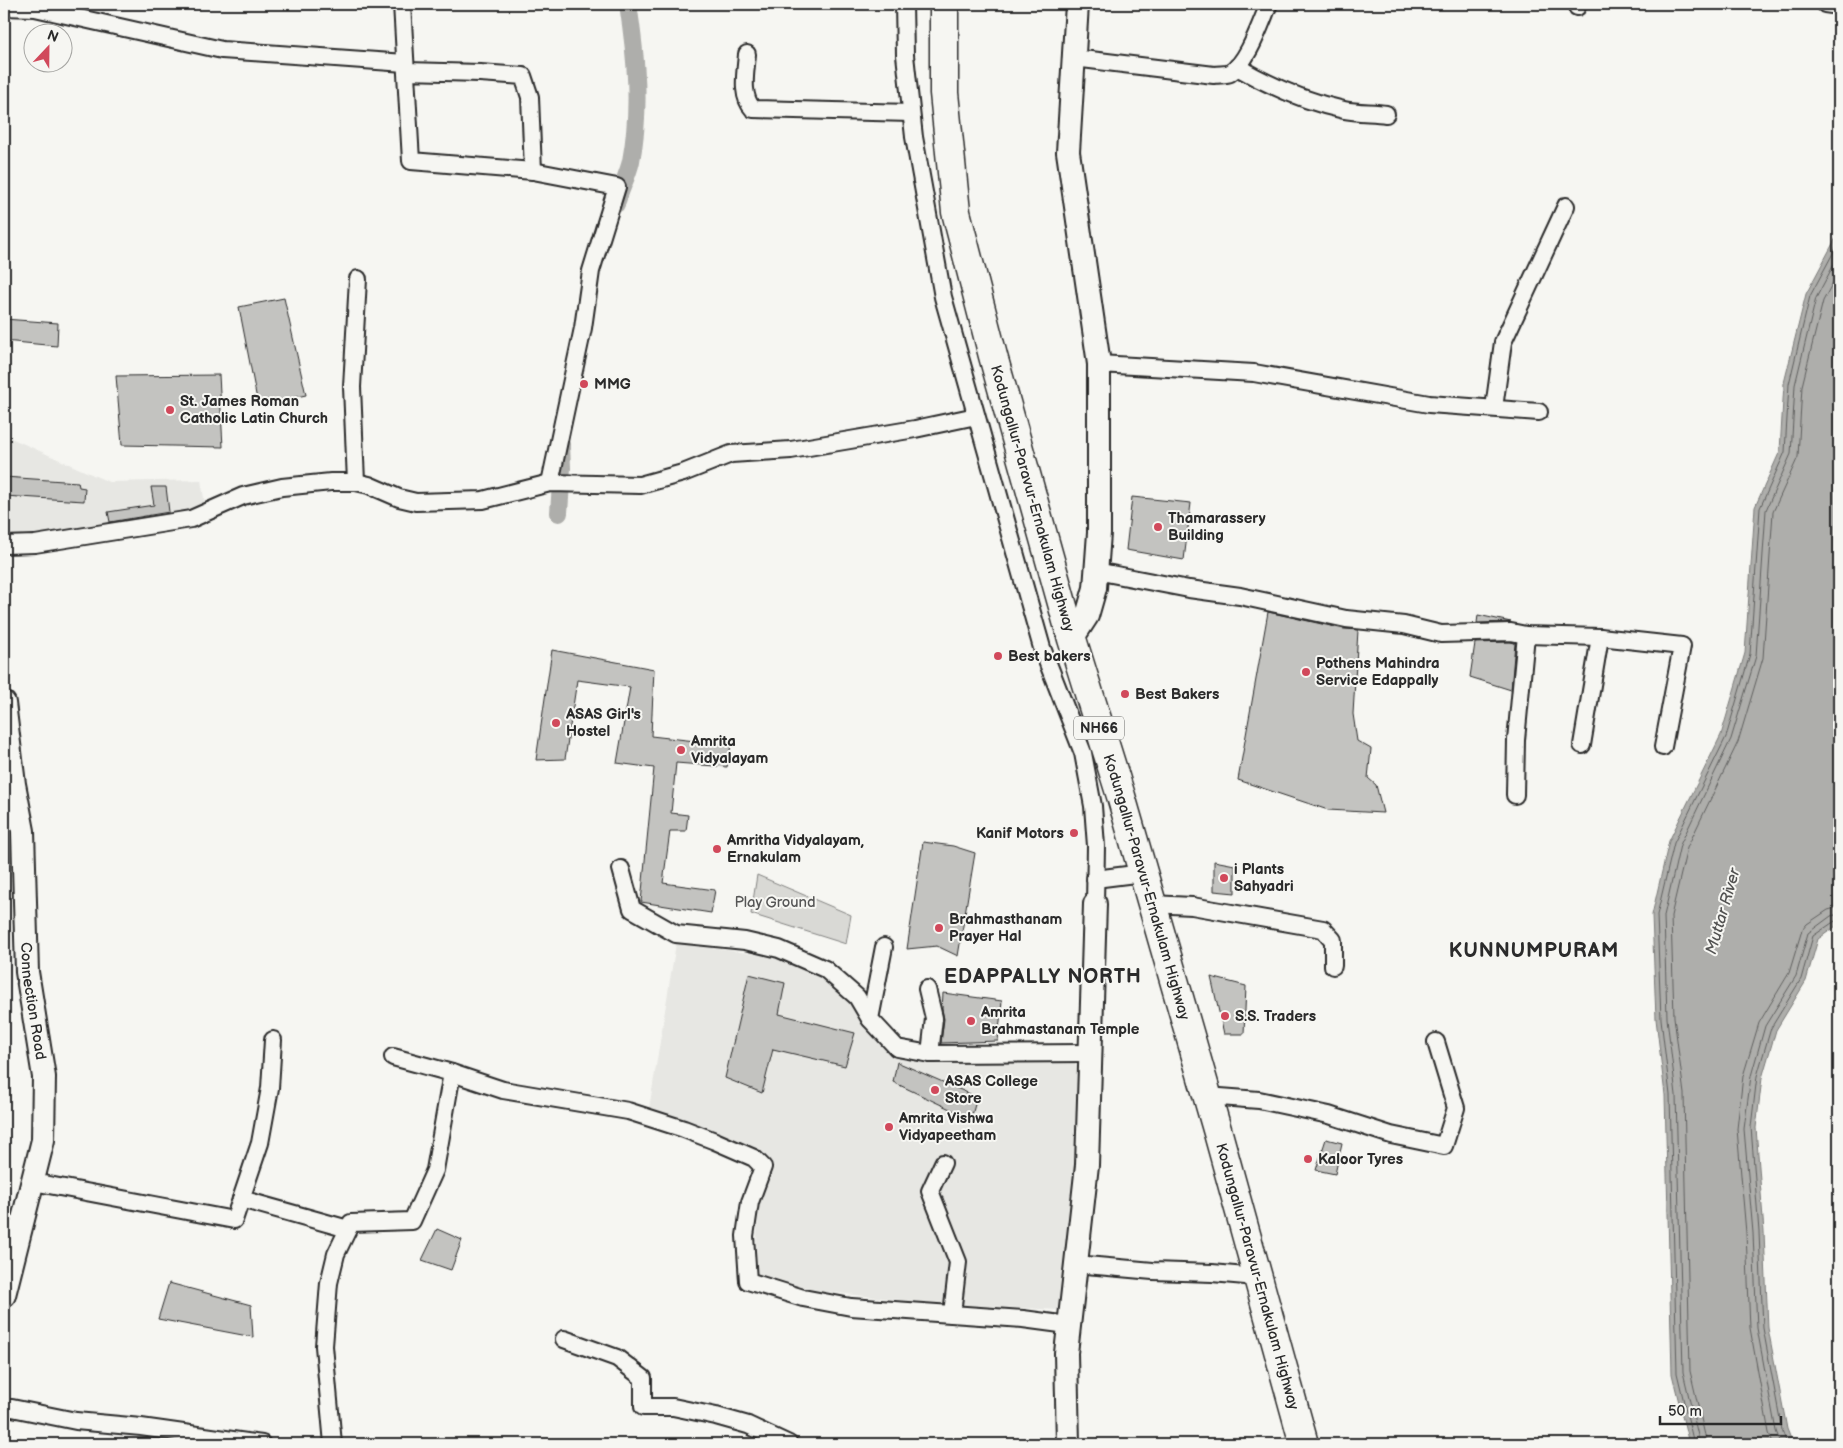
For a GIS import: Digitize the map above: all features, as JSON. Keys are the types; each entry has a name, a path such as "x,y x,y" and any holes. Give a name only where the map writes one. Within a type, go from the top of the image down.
{"highway":[{"name":"Kodungallur-Paravur-Ernakulam Highway","path":"944,4 944,93 956,212 993,356 1072,639 1094,752 1143,873 1304,1444"}],"street":[{"path":"402,4 411,160 533,171 617,187 591,271 558,484"},
{"path":"904,4 905,54 911,113 925,205 943,297 1042,648 1094,752 1093,806 1096,846 1087,1165 1066,1353 1068,1444"},
{"path":"1072,639 1087,616 1095,588 1099,533 1099,364 1068,152 1076,4"},
{"path":"1074,58 1214,75 1228,74 1237,67 1252,42 1269,4"},
{"path":"4,7 35,8 222,50 523,76 530,97 533,171"},
{"path":"747,54 745,91 748,104 753,109 911,113"},
{"path":"1237,67 1267,84 1323,104 1345,110 1386,114"},
{"path":"1494,408 1503,342 1566,206"},
{"path":"356,482 352,387 358,279"},
{"path":"1099,364 1254,373 1429,404 1539,412"},
{"path":"4,545 35,544 191,519 243,496 282,487 331,482 356,482 369,485 399,498 416,502 483,500 558,484 640,485 683,473 731,454 791,450 915,429 976,416"},
{"path":"1096,570 1189,589 1240,596 1346,619 1404,625 1441,634 1511,632 1526,635 1600,637 1682,646 1663,748"},
{"path":"1515,795 1516,740 1526,635"},
{"path":"1582,745 1600,637"},
{"name":"Connection Road","path":"4,703 9,784 23,831 27,972 44,1077 43,1140 4,1291"},
{"path":"621,869 632,909 676,934 745,941 780,949 825,969 857,997 870,1019 896,1048 930,1054 1090,1053"},
{"path":"1095,878 1143,873"},
{"path":"1152,904 1192,906 1323,929 1333,940 1333,966"},
{"path":"870,1019 884,947"},
{"path":"927,989 934,1018 930,1054"},
{"path":"33,1182 234,1220 260,1143 270,1088 272,1040"},
{"path":"1207,1096 1259,1100 1329,1115 1391,1135 1444,1146 1456,1108 1436,1042"},
{"path":"393,1057 452,1073 503,1090 628,1111 684,1129 754,1158 763,1167 750,1202 745,1236 748,1281 802,1298 851,1307 1023,1319 1068,1325"},
{"path":"333,1444 324,1346 329,1283 336,1254 351,1223 412,1221 435,1170 452,1073"},
{"path":"943,1163 930,1191 958,1262 952,1314"},
{"path":"241,1199 348,1229"},
{"path":"1075,1264 1257,1277"},
{"path":"564,1339 617,1358 643,1378 643,1407 673,1406 716,1416 748,1425 789,1444"},
{"path":"4,1408 76,1421 141,1427 262,1444"}],"shaded area":[{"path":"4,435 109,482 201,480 205,505 151,524 4,539"},
{"name":"Amrita Vishwa Vidyapeetham","path":"676,943 776,957 821,974 851,999 895,1053 1083,1060 1078,1164 1060,1310 939,1304 799,1289 755,1276 758,1207 774,1167 746,1146 649,1109"}],"green space":[{"name":"Play Ground","path":"757,875 851,915 846,944 751,914"}],"water":[{"name":"Muttar River","path":"1839,155 1839,924 1818,939 1806,981 1776,1030 1762,1078 1756,1128 1764,1232 1768,1328 1787,1429 1793,1444 1689,1444 1672,1374 1665,1095 1656,1019 1652,915 1669,841 1721,735 1745,653 1755,507 1780,451 1784,383 1806,294 1837,236 1835,167"}],"building":[{"path":"284,298 306,395 258,405 239,307"},
{"path":"4,319 58,323 57,346 4,341"},
{"name":"St. James Roman Catholic Latin Church","path":"219,375 223,447 122,445 116,376"},
{"path":"4,477 78,482 79,487 85,488 84,501 4,496"},
{"path":"151,487 166,487 169,512 110,522 108,512 154,505"},
{"name":"Thamarassery Building","path":"1132,497 1191,503 1184,560 1126,550"},
{"name":"Pothens Mahindra Service Edappally","path":"1268,612 1344,629 1358,630 1353,714 1357,741 1371,749 1368,778 1376,785 1383,813 1328,810 1238,780"},
{"path":"1478,615 1511,622 1477,623"},
{"path":"1475,643 1515,643 1511,690 1470,677"},
{"path":"552,650 654,669 651,736 731,745 727,767 676,763 671,813 688,815 686,831 670,831 663,883 715,890 711,913 641,902 654,768 617,763 630,687 577,680 565,759 536,760"},
{"path":"923,842 953,846 975,853 958,956 937,946 907,949"},
{"name":"i Plants Sahyadri","path":"1214,861 1235,865 1235,893 1214,891"},
{"path":"749,974 785,983 779,1014 855,1033 845,1066 773,1049 762,1093 725,1078"},
{"path":"1211,977 1246,986 1244,1034 1224,1034"},
{"name":"Amrita Brahmastanam Temple","path":"943,993 1002,1001 998,1041 941,1043 944,1019 942,1009"},
{"name":"ASAS College Store","path":"897,1062 977,1097 971,1119 893,1082"},
{"path":"1326,1139 1342,1143 1335,1174 1316,1170"},
{"path":"437,1229 462,1240 451,1270 422,1260"},
{"path":"169,1283 251,1305 253,1337 158,1319"}],"waterway":[{"path":"616,204 631,161 636,121 635,63 628,4"},
{"path":"559,513 562,468 561,444"}],"place":[{"name":"MMG","path":"584,384"},
{"name":"St. James Roman Catholic Latin Church","path":"170,410"},
{"name":"Thamarassery Building","path":"1158,527"},
{"name":"Best bakers","path":"998,656"},
{"name":"Pothens Mahindra Service Edappally","path":"1306,672"},
{"name":"Best Bakers","path":"1125,694"},
{"name":"ASAS Girl's Hostel","path":"556,723"},
{"name":"Amrita Vidyalayam","path":"681,750"},
{"name":"Kanif Motors","path":"1074,833"},
{"name":"Amritha Vidyalayam, Ernakulam","path":"717,849"},
{"name":"i Plants Sahyadri","path":"1224,878"},
{"name":"Brahmasthanam Prayer Hal","path":"939,928"},
{"name":"S.S. Traders","path":"1225,1016"},
{"name":"Amrita Brahmastanam Temple","path":"971,1021"},
{"name":"ASAS College Store","path":"935,1090"},
{"name":"Amrita Vishwa Vidyapeetham","path":"889,1127"},
{"name":"Kaloor Tyres","path":"1308,1159"}],"district":[{"name":"KUNNUMPURAM","path":"1534,950"},
{"name":"EDAPPALLY NORTH","path":"1043,976"}]}
